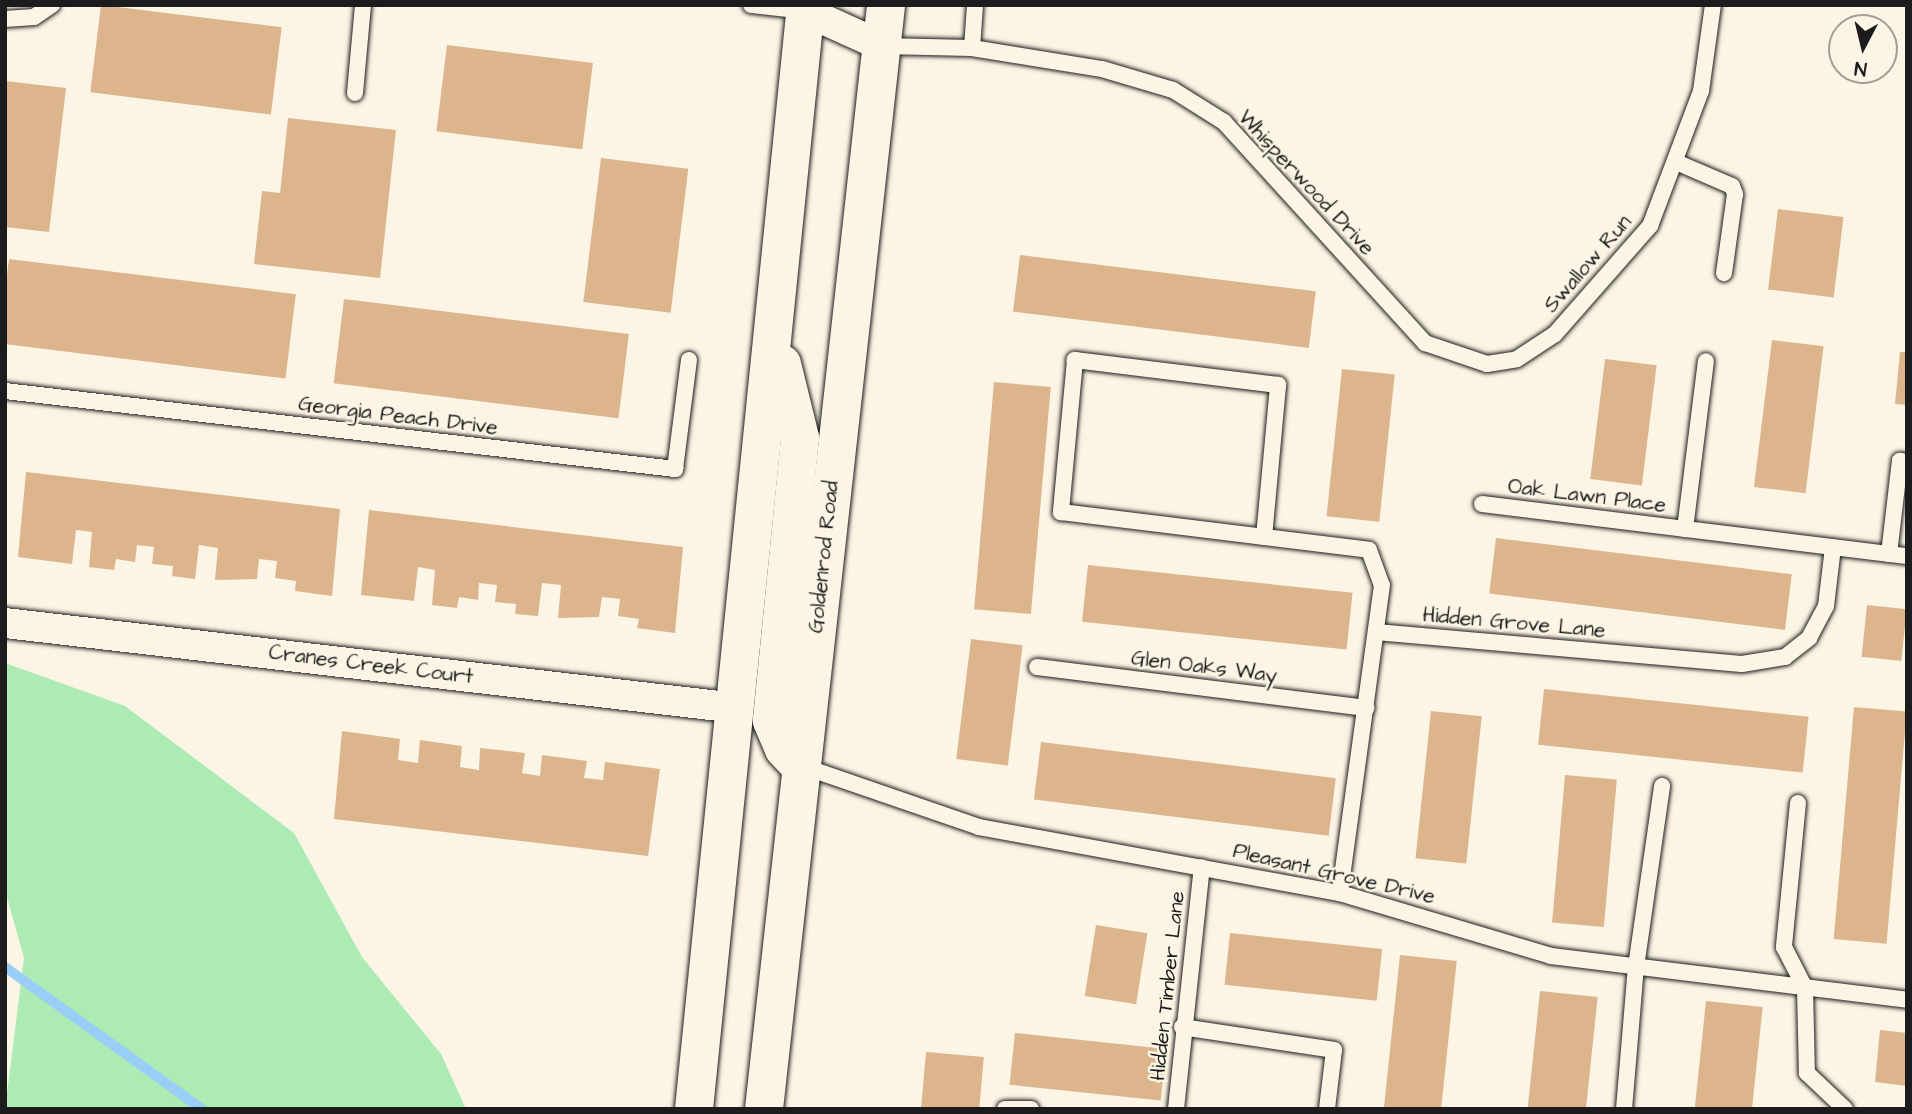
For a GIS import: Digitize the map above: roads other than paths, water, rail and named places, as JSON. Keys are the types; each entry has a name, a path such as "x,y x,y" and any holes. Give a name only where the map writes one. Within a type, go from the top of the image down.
{"main road":[{"name":"Goldenrod Road","path":"764,1109 886,5"},
{"path":"694,1109 775,339 806,8"},
{"path":"775,339 800,438 772,721 784,749 800,766"}],"street":[{"path":"806,8 882,46"},
{"name":"Cranes Creek Court","path":"5,623 736,708"}],"lane":[{"path":"5,19 34,17 52,5"},
{"path":"355,93 363,5"},
{"path":"751,5 806,8"},
{"path":"972,48 975,5"},
{"name":"Swallow Run","path":"1425,343 1487,364 1517,359 1555,334 1650,226 1701,91 1713,5"},
{"name":"Whisperwood Drive","path":"882,46 972,48 1102,69 1173,90 1224,122 1425,343"},
{"path":"1676,162 1732,186 1735,194 1724,273"},
{"name":"Georgia Peach Drive","path":"5,391 675,469 689,360"},
{"path":"1264,537 1278,385 1075,360 1061,512 1369,550 1382,585 1340,892"},
{"name":"Oak Lawn Place","path":"1685,529 1706,361"},
{"path":"1889,554 1900,461 1907,462"},
{"name":"Oak Lawn Place","path":"1482,504 1907,556"},
{"name":"Hidden Grove Lane","path":"1376,632 1742,664 1785,656 1809,638 1826,606 1833,547"},
{"name":"Glen Oaks Way","path":"1037,667 1366,708"},
{"name":"Pleasant Grove Drive","path":"800,766 979,827 1340,892 1552,957 1907,1000"},
{"path":"1624,1109 1636,967 1662,786"},
{"path":"1798,803 1784,947 1805,988 1807,1073 1845,1109"},
{"name":"Hidden Timber Lane","path":"1176,1109 1182,1027 1202,867"},
{"path":"1182,1027 1334,1050 1327,1109"},
{"path":"1004,1109 1031,1109"}],"waterway":[{"path":"5,967 202,1109"}]}
